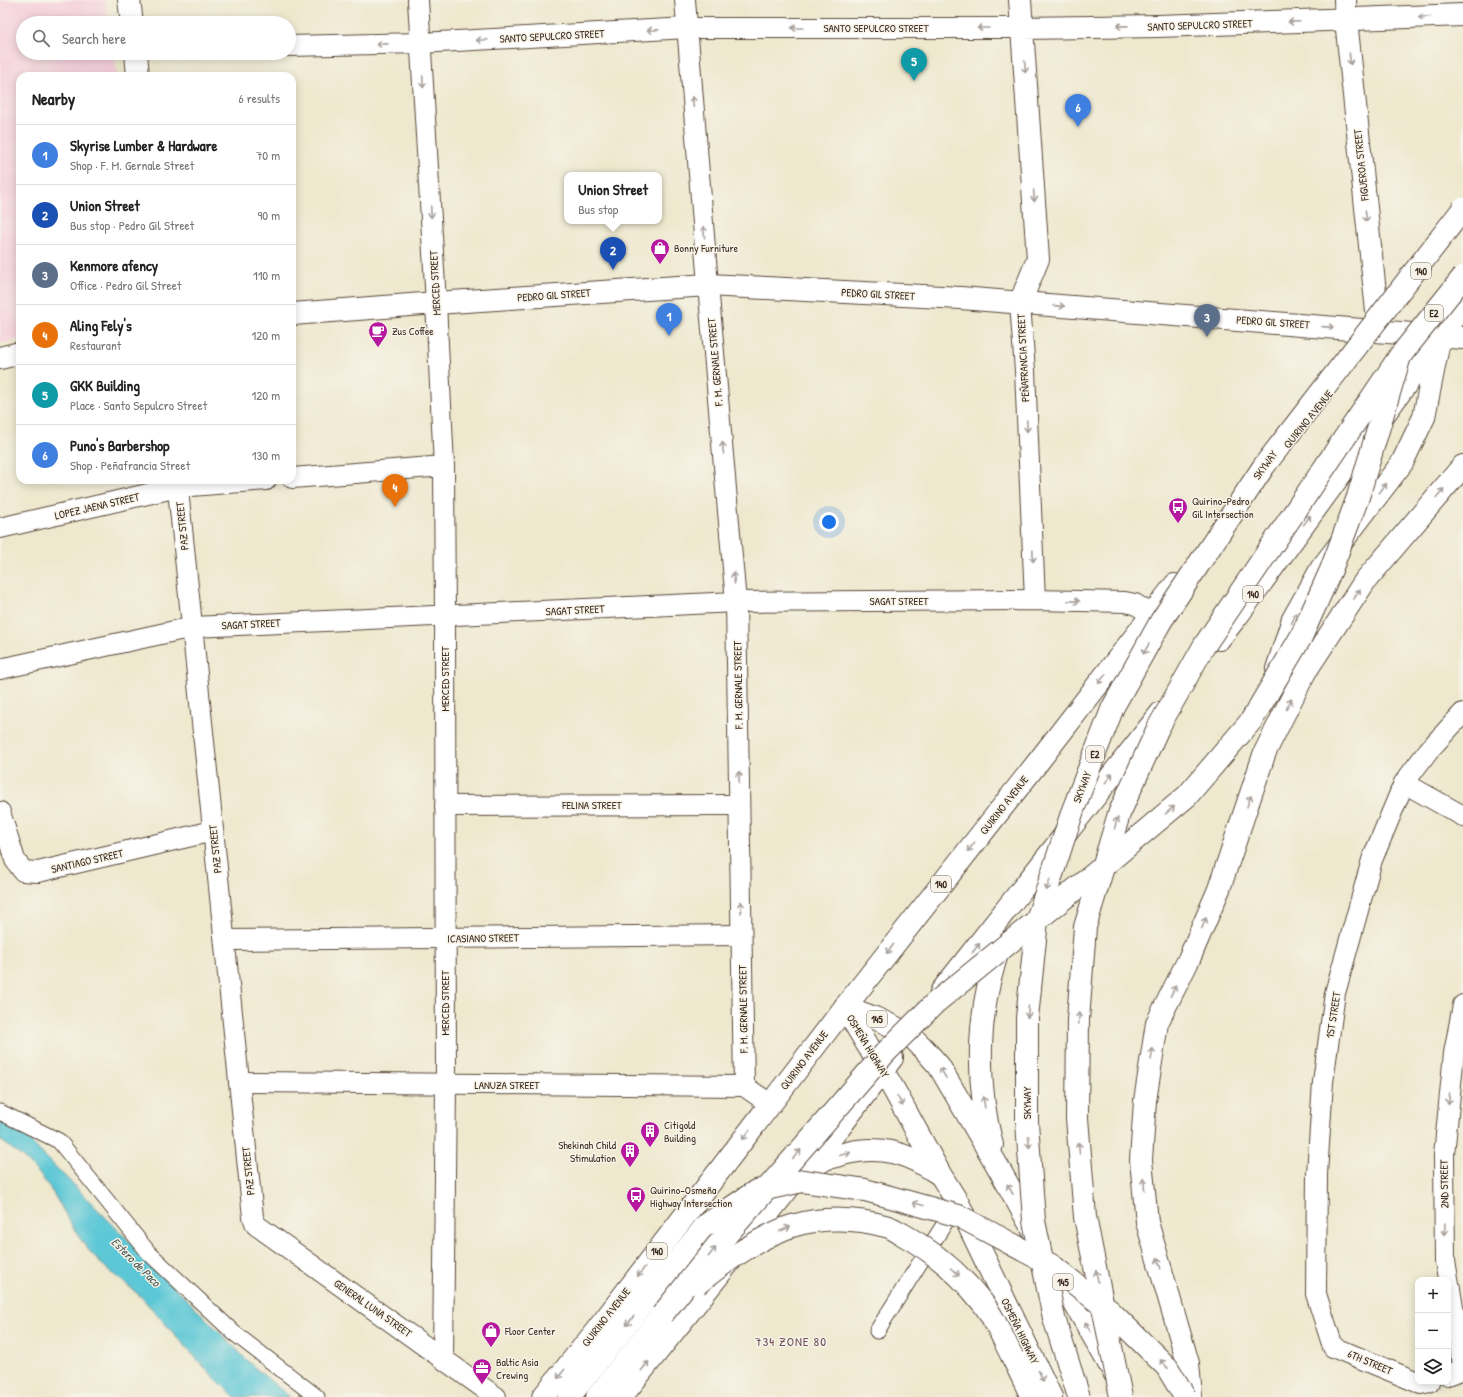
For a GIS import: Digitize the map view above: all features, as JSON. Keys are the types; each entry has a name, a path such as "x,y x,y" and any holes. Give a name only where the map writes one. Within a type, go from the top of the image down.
{"main road":[{"path":"129,0 131,16"},
{"name":"PEÑAFRANCIA STREET","path":"1020,0 1038,259 1020,303"},
{"name":"SANTO SEPULCRO STREET","path":"1022,28 1159,26 1345,10 1463,15"},
{"name":"FIGUEROA STREET","path":"1345,10 1379,330"},
{"path":"137,60 138,72"},
{"name":"SKYWAY","path":"1080,1397 1054,1318 1034,1221 1027,1122 1027,1018 1037,920 1073,810 1113,707 1161,621 1264,466 1463,209"},
{"name":"QUIRINO AVENUE","path":"543,1397 597,1330 844,1007 1038,762 1151,614 1379,330 1463,212"},
{"name":"E2","path":"1120,1397 1085,1218 1077,1118 1078,1020 1085,927 1119,814 1158,728 1204,646 1400,356 1463,277"},
{"name":"PEDRO GIL STREET","path":"296,314 708,285 961,298 1379,330 1463,338"},
{"name":"140","path":"621,1397 798,1176 840,1127 909,1034 1238,615 1463,306"},
{"path":"1266,752 1277,671 1293,619 1322,569 1402,463 1424,417 1440,336"},
{"path":"0,358 16,354"},
{"path":"597,1397 716,1247 885,1053 935,1003 1088,879 1187,796 1251,721 1302,637 1331,570 1358,497 1400,356"},
{"path":"1191,1397 1188,1363 1147,1222 1141,1160 1145,1101 1157,1023 1189,959 1219,889 1266,752 1306,672 1365,581 1463,466"},
{"path":"998,1167 987,1127 981,1085 981,1042 985,1000 998,950 1011,914 1033,875"},
{"name":"OSMEÑA HIGHWAY","path":"844,1007 874,1018 909,1034 938,1066 998,1167 1128,1397"},
{"name":"OSMEÑA HIGHWAY","path":"844,1007 883,1071 940,1174 958,1203 1051,1397"},
{"path":"798,1176 826,1159 858,1150 880,1150 901,1154 922,1162 940,1174"},
{"path":"569,1397 706,1225 756,1191 803,1181 864,1190 959,1216 1051,1265 1110,1311 1167,1367 1184,1397"},
{"path":"662,1315 710,1273 758,1241 792,1226 826,1220 856,1220 886,1226 920,1244 957,1273 983,1303 999,1331 1032,1397"},
{"path":"982,1252 1031,1226"}],"street":[{"name":"MERCED STREET","path":"418,0 444,466 446,1085 443,1358"},
{"name":"F. M. GERNALE STREET","path":"685,0 736,602 744,1086"},
{"name":"SANTO SEPULCRO STREET","path":"296,46 421,43 687,28 1022,28"},
{"name":"PEÑAFRANCIA STREET","path":"1020,303 1025,371 1035,600"},
{"path":"296,478 444,466"},
{"name":"LOPEZ JAENA STREET","path":"0,528 174,484"},
{"name":"PAZ STREET","path":"178,484 253,1218"},
{"name":"SAGAT STREET","path":"0,669 193,627 736,602 1035,600 1125,602 1135,604 1151,614"},
{"name":"1ST STREET","path":"1334,1347 1316,1294 1317,1174 1323,1082 1336,993 1372,860 1404,783 1428,751 1463,713"},
{"path":"1404,783 1463,816"},
{"name":"FELINA STREET","path":"445,806 739,805"},
{"name":"SANTIAGO STREET","path":"0,812 15,860 23,871 38,872 214,831"},
{"name":"ICASIANO STREET","path":"225,940 741,935"},
{"name":"2ND STREET","path":"1463,1005 1454,1053 1444,1155 1445,1261 1463,1364"},
{"name":"LANUZA STREET","path":"239,1082 446,1085 744,1086"},
{"path":"744,1086 770,1104"},
{"path":"0,1112 59,1141 149,1253 234,1333 317,1397"},
{"path":"876,1331 958,1203"},
{"name":"GENERAL LUNA STREET","path":"253,1218 256,1225 496,1397"},
{"name":"6TH STREET","path":"1334,1347 1426,1388"},
{"path":"1451,1374 1463,1369"}],"shaded area":[{"path":"0,0 105,0 108,16 16,16 16,60 115,60 116,72 16,72 16,340 0,344"}],"water":[{"name":"Estero de Paco","path":"0,1119 23,1134 254,1367 290,1397 235,1397 199,1361 142,1298 103,1266 86,1247 46,1182 21,1156 0,1140"}],"place":[{"name":"GKK Building","path":"914,81"},
{"name":"Puno's Barbershop","path":"1078,127"},
{"name":"Bonny Furniture","path":"660,265"},
{"name":"Union Street","path":"613,270"},
{"name":"Skyrise Lumber & Hardware","path":"669,336"},
{"name":"Kenmore afency","path":"1207,337"},
{"name":"Zus Coffee","path":"378,348"},
{"name":"Aling Fely's","path":"395,507"},
{"name":"Quirino–Pedro Gil Intersection","path":"1178,524"},
{"name":"Citigold Building","path":"650,1148"},
{"name":"Shekinah Child Stimulation","path":"630,1168"},
{"name":"Quirino–Osmeña Highway Intersection","path":"636,1213"},
{"name":"Floor Center","path":"491,1348"},
{"name":"Baltic Asia Crewing","path":"482,1385"}],"district":[{"name":"734 ZONE 80","path":"791,1341"}]}
